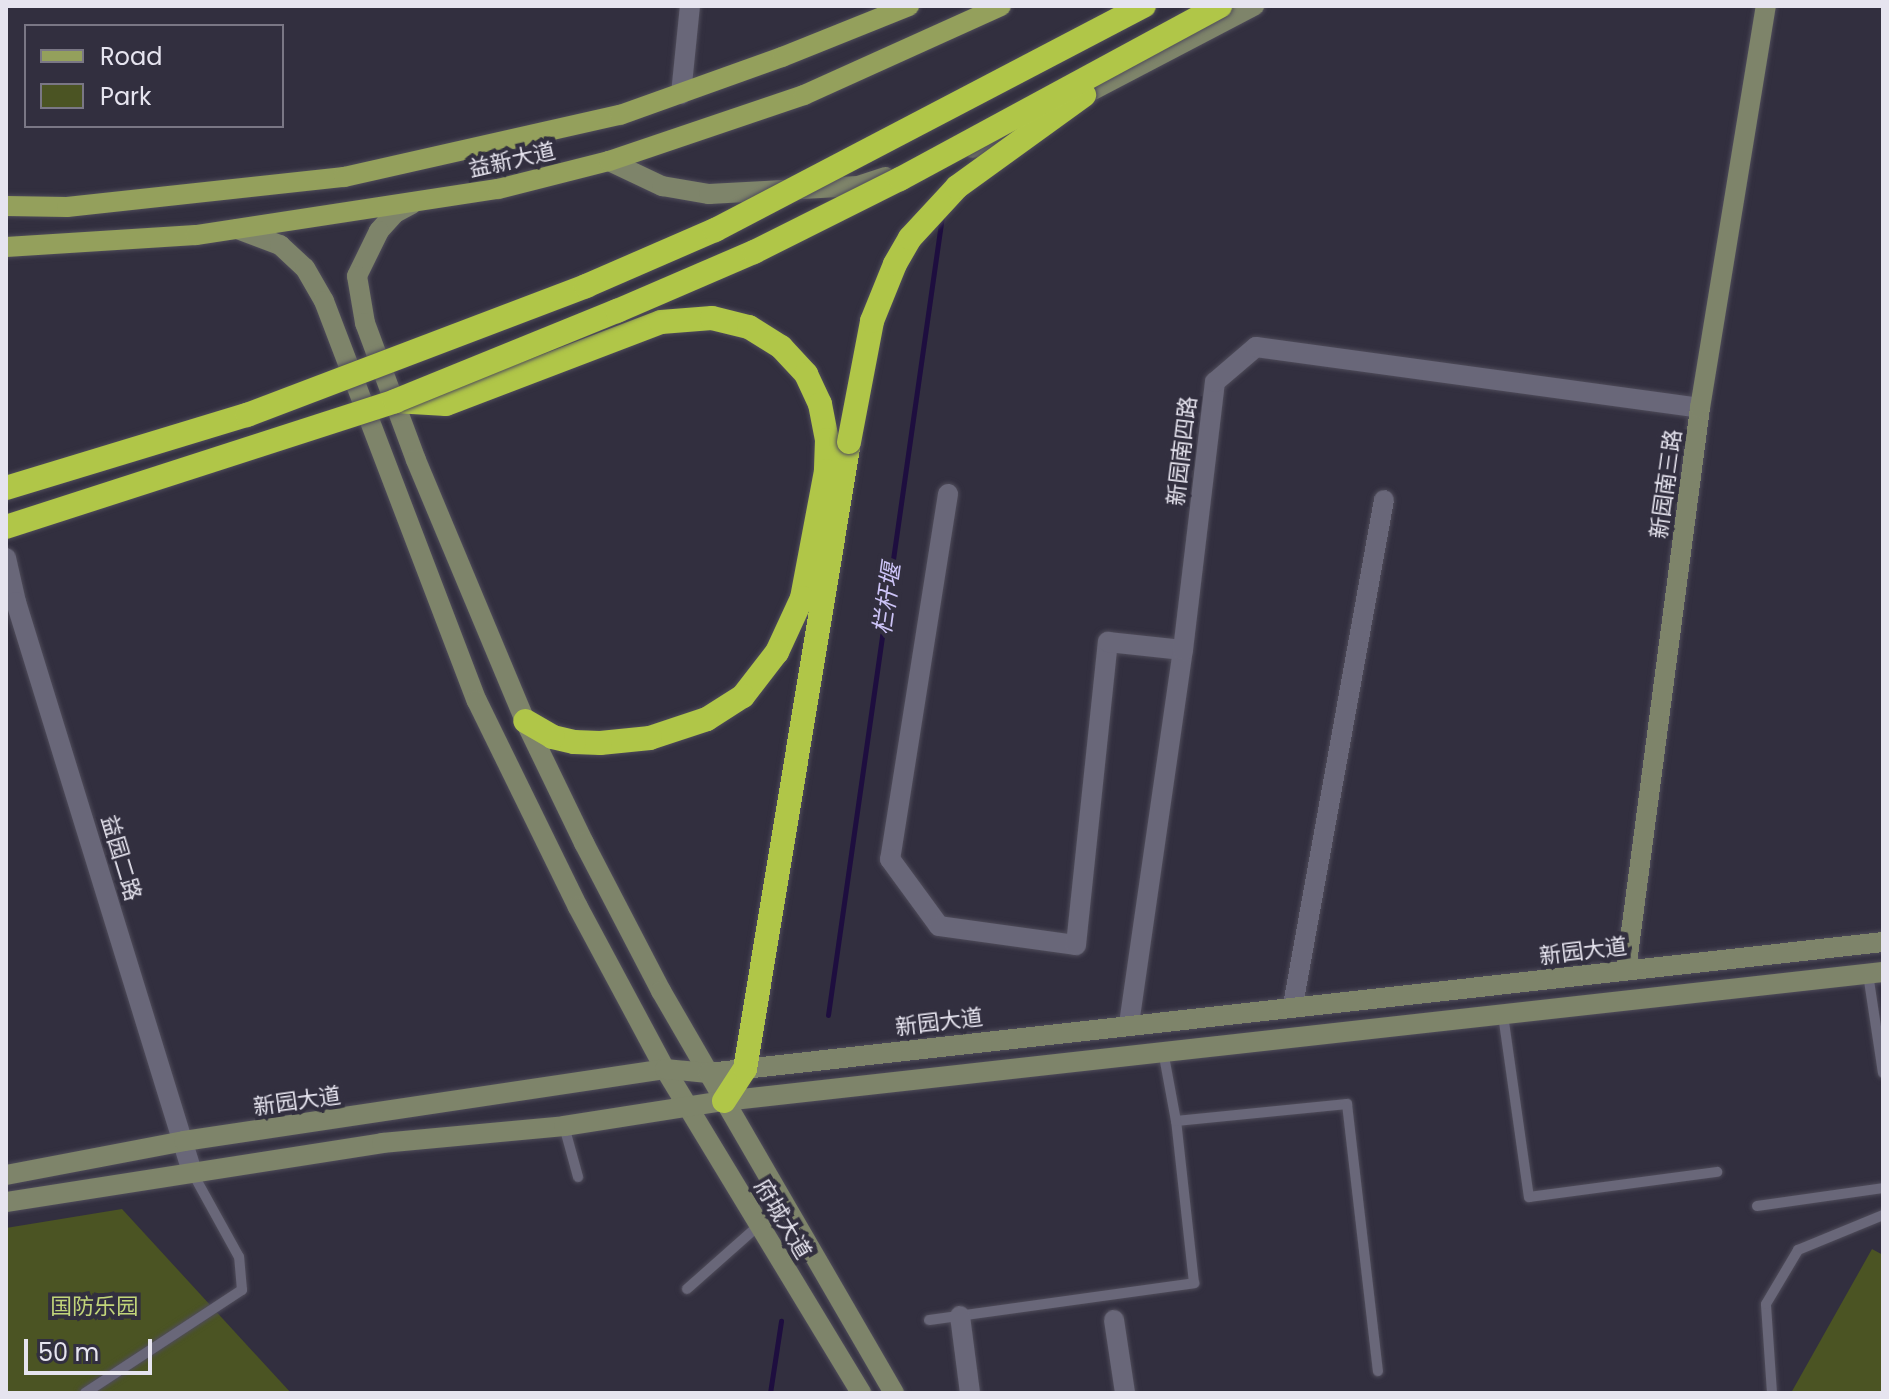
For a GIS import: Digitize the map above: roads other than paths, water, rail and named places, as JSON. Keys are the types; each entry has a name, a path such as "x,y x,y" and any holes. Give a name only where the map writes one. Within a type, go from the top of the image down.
{"highway":[{"path":"6,488 247,415 586,286 715,230 1144,6"},
{"path":"6,527 395,401 754,252 1220,6"},
{"path":"525,721 553,737 574,742 650,738 707,719 743,696 777,652 802,598 826,471 838,441 872,321 895,264 919,227 942,200 970,176 1173,33"},
{"path":"395,401 446,404 661,322 712,318 749,327 796,361 838,441 745,1069 724,1101"}],"main road":[{"name":"益新大道","path":"6,206 67,207 344,177 620,115 782,57 909,6"},
{"name":"益新大道","path":"6,247 237,229 498,189 609,161 804,95 1001,6"}],"street":[{"path":"681,94 690,6"},
{"path":"609,161 662,186 709,194 858,186 999,140 1254,6"},
{"name":"新园南三路","path":"1626,970 1700,408 1766,6"},
{"name":"府城大道","path":"412,204 387,222 363,257 357,276 365,323 416,460 525,721 661,991 894,1393"},
{"name":"府城大道","path":"237,229 280,245 305,268 324,301 477,701 578,907 665,1069 861,1393"},
{"name":"新园南四路","path":"1129,1024 1183,650 1215,382 1256,347 1700,408"},
{"path":"948,494 890,859 939,926 1076,945 1108,642 1183,650"},
{"path":"1293,1005 1384,500"},
{"name":"益园二路","path":"6,558 11,603 192,1172"},
{"name":"新园大道","path":"6,1175 184,1141 665,1069 708,1073 1293,1005 1883,942"},
{"path":"6,1202 382,1143 564,1126 724,1101 1163,1049 1876,973"},
{"path":"960,1316 970,1393"},
{"path":"1114,1320 1125,1393"}],"lane":[{"path":"1876,973 1883,1073"},
{"path":"1503,1015 1529,1197 1717,1172"},
{"path":"929,1320 1194,1283 1176,1121 1163,1049"},
{"path":"1176,1121 1347,1104 1378,1371"},
{"path":"564,1126 578,1177"},
{"path":"85,1393 242,1290 239,1257 192,1172"},
{"path":"1757,1206 1883,1188"},
{"path":"1772,1393 1766,1304 1798,1250 1883,1215"},
{"path":"687,1289 759,1225"}],"waterway":[{"name":"栏杆堰","path":"828,1015 942,216"},
{"name":"栏杆堰","path":"770,1393 781,1321"}],"park label":[{"name":"国防乐园","path":"94,1307"}]}
